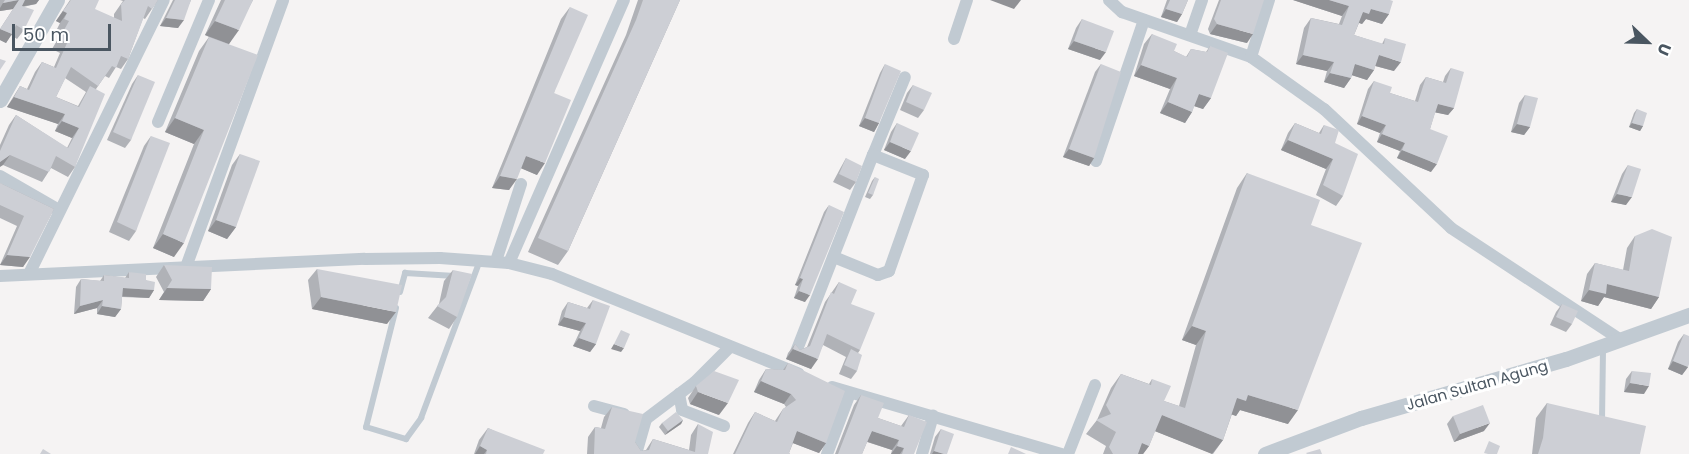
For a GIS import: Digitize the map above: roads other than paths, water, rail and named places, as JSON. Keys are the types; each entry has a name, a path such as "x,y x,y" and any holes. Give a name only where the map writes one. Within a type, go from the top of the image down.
{"street":[{"path":"0,100 57,0"},
{"path":"29,274 164,0"},
{"path":"158,122 199,42 209,0"},
{"path":"186,267 252,62 283,0"},
{"path":"509,263 624,0"},
{"path":"954,39 967,0"},
{"path":"1109,0 1113,7 1144,21 1251,57 1324,110 1451,228 1621,340"},
{"path":"1190,35 1202,0"},
{"path":"1251,57 1269,0"},
{"path":"1096,161 1144,21"},
{"path":"792,361 905,77"},
{"path":"834,257 878,275 889,271 923,175 873,155"},
{"path":"0,176 59,210"},
{"path":"496,261 521,184"},
{"path":"0,276 365,258 480,260 509,263 552,274 730,347 792,361 814,379 849,393 1061,454"},
{"name":"Jalan Sultan Agung","path":"1265,454 1361,418 1603,346 1689,315"},
{"path":"636,454 646,419 679,394 730,347"},
{"path":"1068,454 1095,385"},
{"path":"827,454 849,393"},
{"path":"679,394 682,410 724,426"},
{"path":"594,406 646,419"},
{"path":"922,454 933,416"}],"lane":[{"path":"473,278 405,273 368,429 397,439 412,435 480,260"},
{"path":"1602,421 1603,346"}]}
